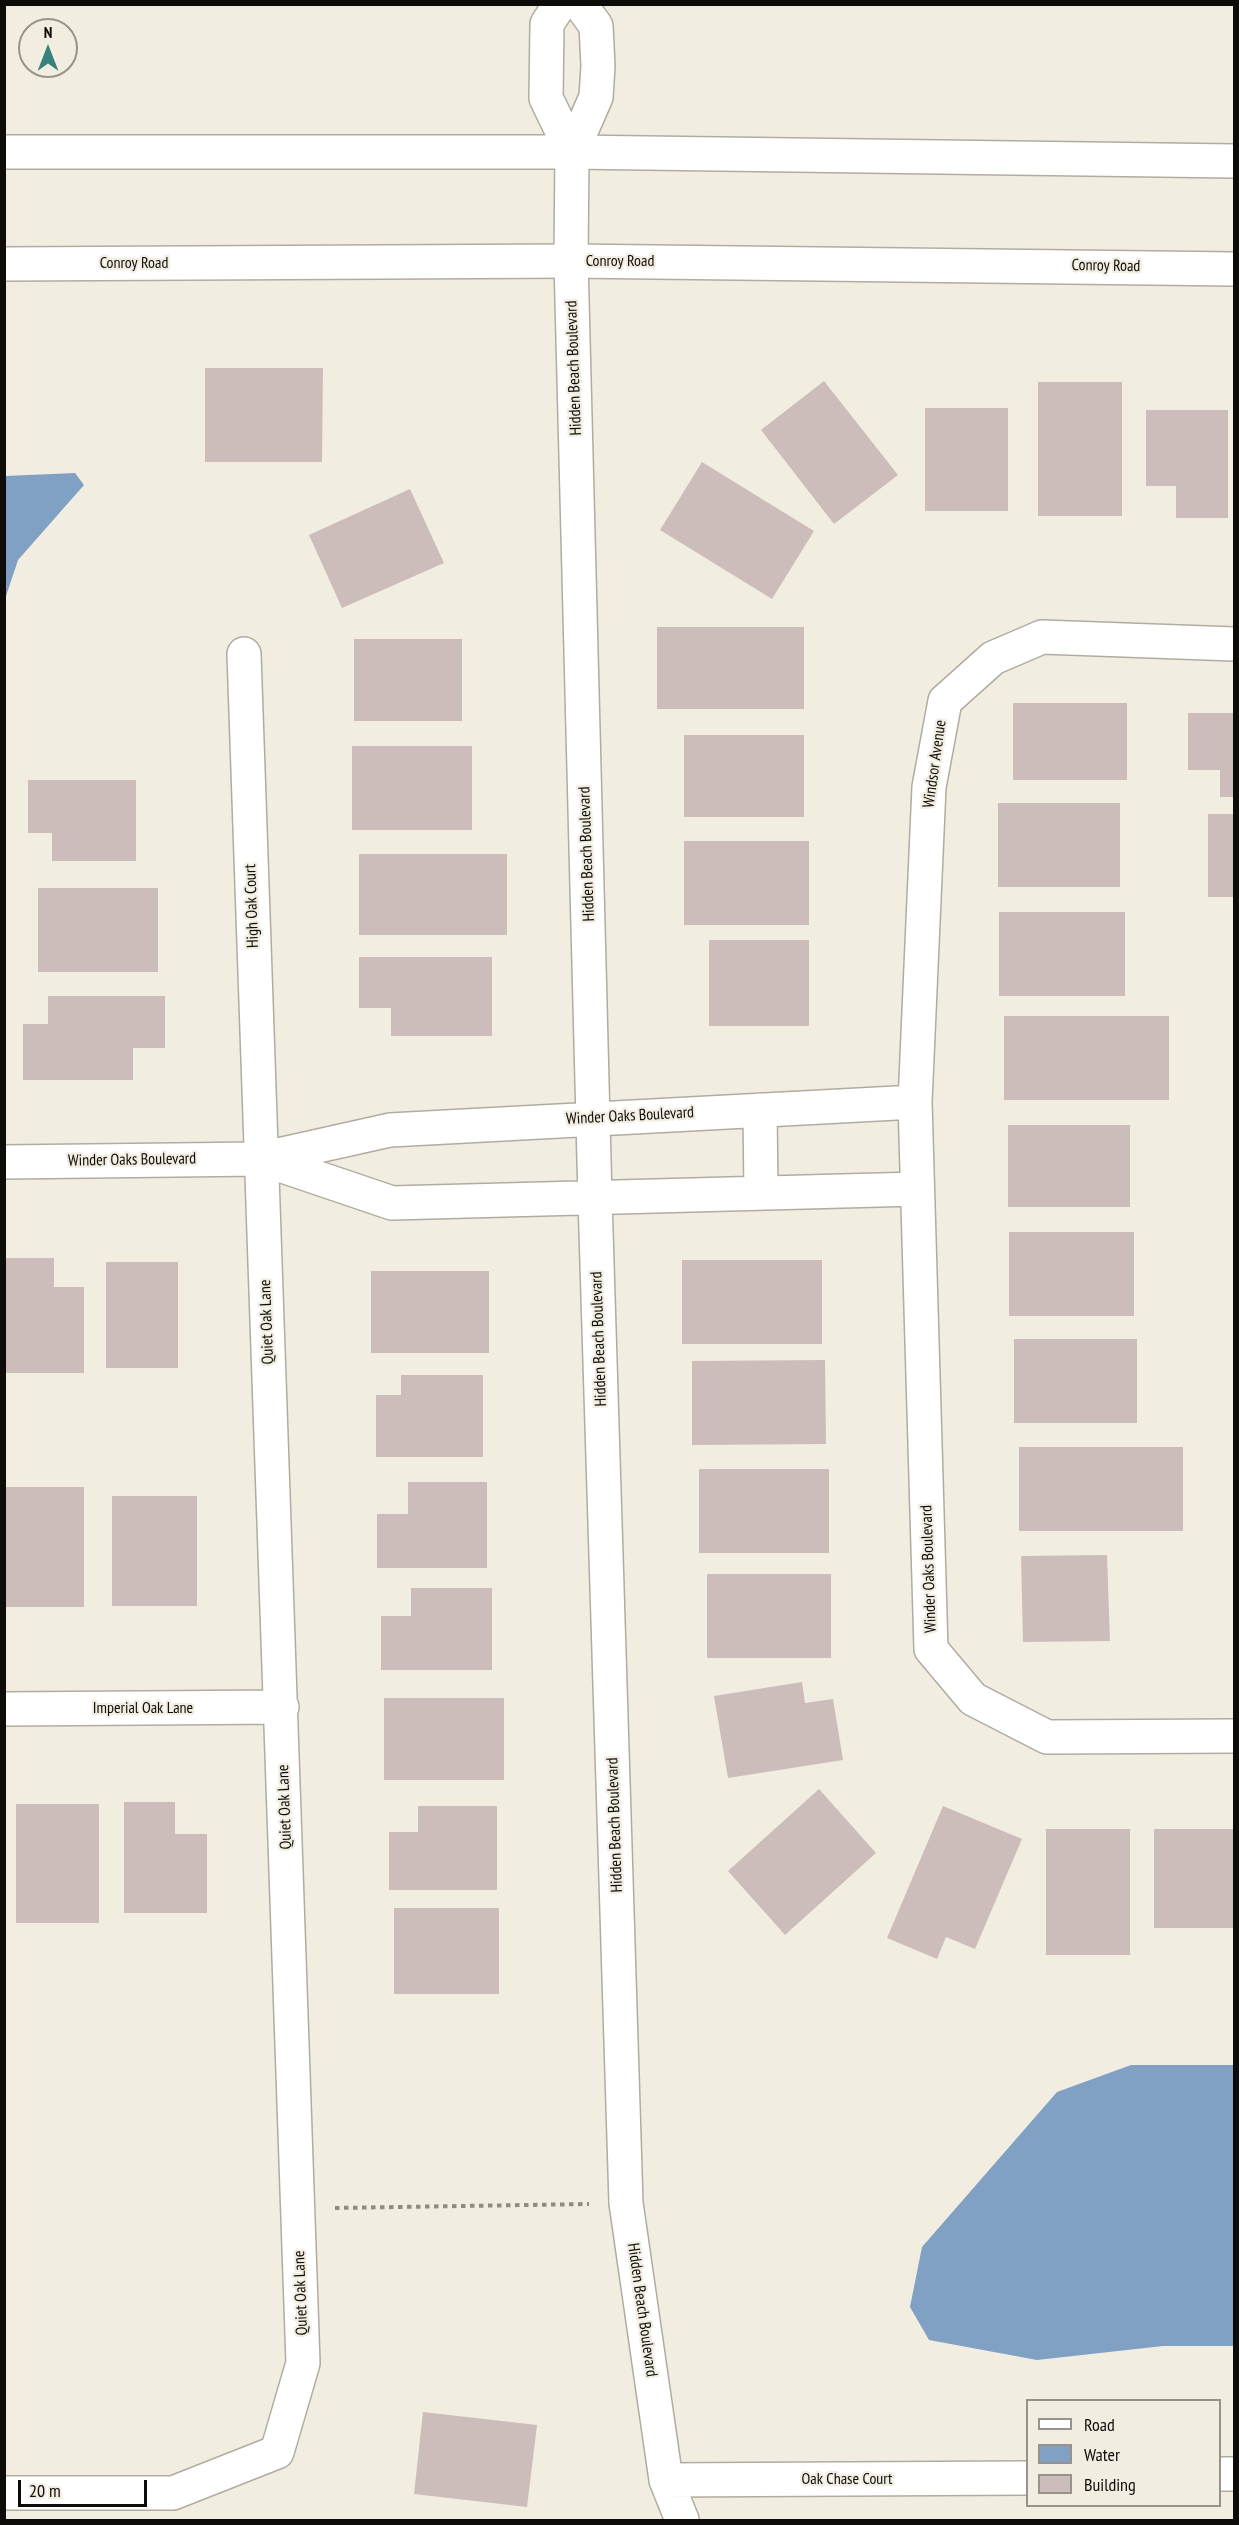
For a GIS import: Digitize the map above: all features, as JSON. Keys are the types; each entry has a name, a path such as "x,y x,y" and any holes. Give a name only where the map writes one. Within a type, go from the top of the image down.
{"street":[{"path":"560,4 547,24 546,98 572,152"},
{"path":"572,152 596,98 596,26 580,4"},
{"path":"4,152 572,152 1234,161"},
{"name":"Hidden Beach Boulevard","path":"572,152 571,261 595,1118 595,1199 626,2204 666,2480 682,2520"},
{"name":"Conroy Road","path":"4,264 571,261 1234,269"},
{"name":"Windsor Avenue","path":"915,1102 929,787 945,701 993,658 1042,637 1234,644"},
{"name":"High Oak Court","path":"244,654 260,1159"},
{"name":"Winder Oaks Boulevard","path":"4,1162 260,1159 390,1130 915,1102 931,1649 973,1699 1047,1737 1234,1736"},
{"path":"760,1110 761,1194"},
{"name":"Winder Oaks Boulevard","path":"260,1159 392,1203 917,1188"},
{"name":"Quiet Oak Lane","path":"4,2493 173,2493 277,2452 303,2363 282,1707 260,1159"},
{"name":"Imperial Oak Lane","path":"4,1709 282,1707"},
{"name":"Oak Chase Court","path":"666,2480 1026,2478"}],"path":[{"path":"298,2209 626,2204"}],"water":[{"path":"75,473 84,485 18,560 5,599 5,476"},
{"path":"1131,2065 1234,2065 1234,2346 1163,2346 1037,2360 929,2340 910,2307 922,2247 1057,2092"}],"building":[{"path":"205,368 323,368 322,462 205,462"},
{"path":"824,381 898,475 834,524 761,430"},
{"path":"1038,382 1122,382 1122,516 1038,516"},
{"path":"925,408 1008,408 1008,511 925,511"},
{"path":"1146,410 1228,410 1228,518 1176,518 1176,486 1146,486"},
{"path":"702,462 814,531 772,599 660,530"},
{"path":"410,489 444,563 342,608 309,535"},
{"path":"657,627 804,627 804,709 657,709"},
{"path":"354,639 462,639 462,721 354,721"},
{"path":"1013,703 1127,703 1127,780 1013,780"},
{"path":"1188,713 1234,713 1234,797 1220,797 1220,770 1188,770"},
{"path":"684,735 804,735 804,817 684,817"},
{"path":"352,746 472,746 472,830 352,830"},
{"path":"28,780 136,780 136,861 52,861 52,833 28,833"},
{"path":"998,803 1120,803 1120,887 998,887"},
{"path":"1208,814 1234,814 1234,897 1208,897"},
{"path":"684,841 809,841 809,925 684,925"},
{"path":"359,854 507,854 507,935 359,935"},
{"path":"38,888 158,888 158,972 38,972"},
{"path":"999,912 1125,912 1125,996 999,996"},
{"path":"709,940 809,940 809,1026 709,1026"},
{"path":"359,957 492,957 492,1036 391,1036 391,1008 359,1008"},
{"path":"48,996 165,996 165,1048 133,1048 133,1080 23,1080 23,1024 48,1024"},
{"path":"1004,1016 1169,1016 1169,1100 1004,1100"},
{"path":"1008,1125 1130,1125 1130,1207 1008,1207"},
{"path":"1009,1232 1134,1232 1134,1316 1009,1316"},
{"path":"4,1258 54,1258 54,1287 84,1287 84,1373 4,1373"},
{"path":"682,1260 822,1260 822,1344 682,1344"},
{"path":"106,1262 178,1262 178,1368 106,1368"},
{"path":"371,1271 489,1271 489,1353 371,1353"},
{"path":"1014,1339 1137,1339 1137,1423 1014,1423"},
{"path":"825,1360 826,1444 692,1445 692,1361"},
{"path":"401,1375 483,1375 483,1457 376,1457 376,1395 401,1395"},
{"path":"1019,1447 1183,1447 1183,1531 1019,1531"},
{"path":"699,1469 829,1469 829,1553 699,1553"},
{"path":"408,1482 487,1482 487,1568 377,1568 377,1514 408,1514"},
{"path":"4,1487 84,1487 84,1607 4,1607"},
{"path":"112,1496 197,1496 197,1606 112,1606"},
{"path":"1107,1555 1110,1641 1023,1642 1021,1556"},
{"path":"707,1574 831,1574 831,1658 707,1658"},
{"path":"411,1588 492,1588 492,1670 381,1670 381,1616 411,1616"},
{"path":"802,1682 805,1703 833,1699 843,1760 728,1778 714,1696"},
{"path":"384,1698 504,1698 504,1780 384,1780"},
{"path":"819,1789 876,1853 785,1935 728,1871"},
{"path":"124,1802 175,1802 175,1834 207,1834 207,1913 124,1913"},
{"path":"16,1804 99,1804 99,1923 16,1923"},
{"path":"418,1806 497,1806 497,1890 389,1890 389,1832 418,1832"},
{"path":"943,1806 1022,1839 975,1949 946,1937 937,1959 887,1938"},
{"path":"1046,1829 1130,1829 1130,1955 1046,1955"},
{"path":"1154,1829 1234,1829 1234,1928 1154,1928"},
{"path":"394,1908 499,1908 499,1994 394,1994"},
{"path":"423,2412 537,2425 527,2507 414,2494"}]}
